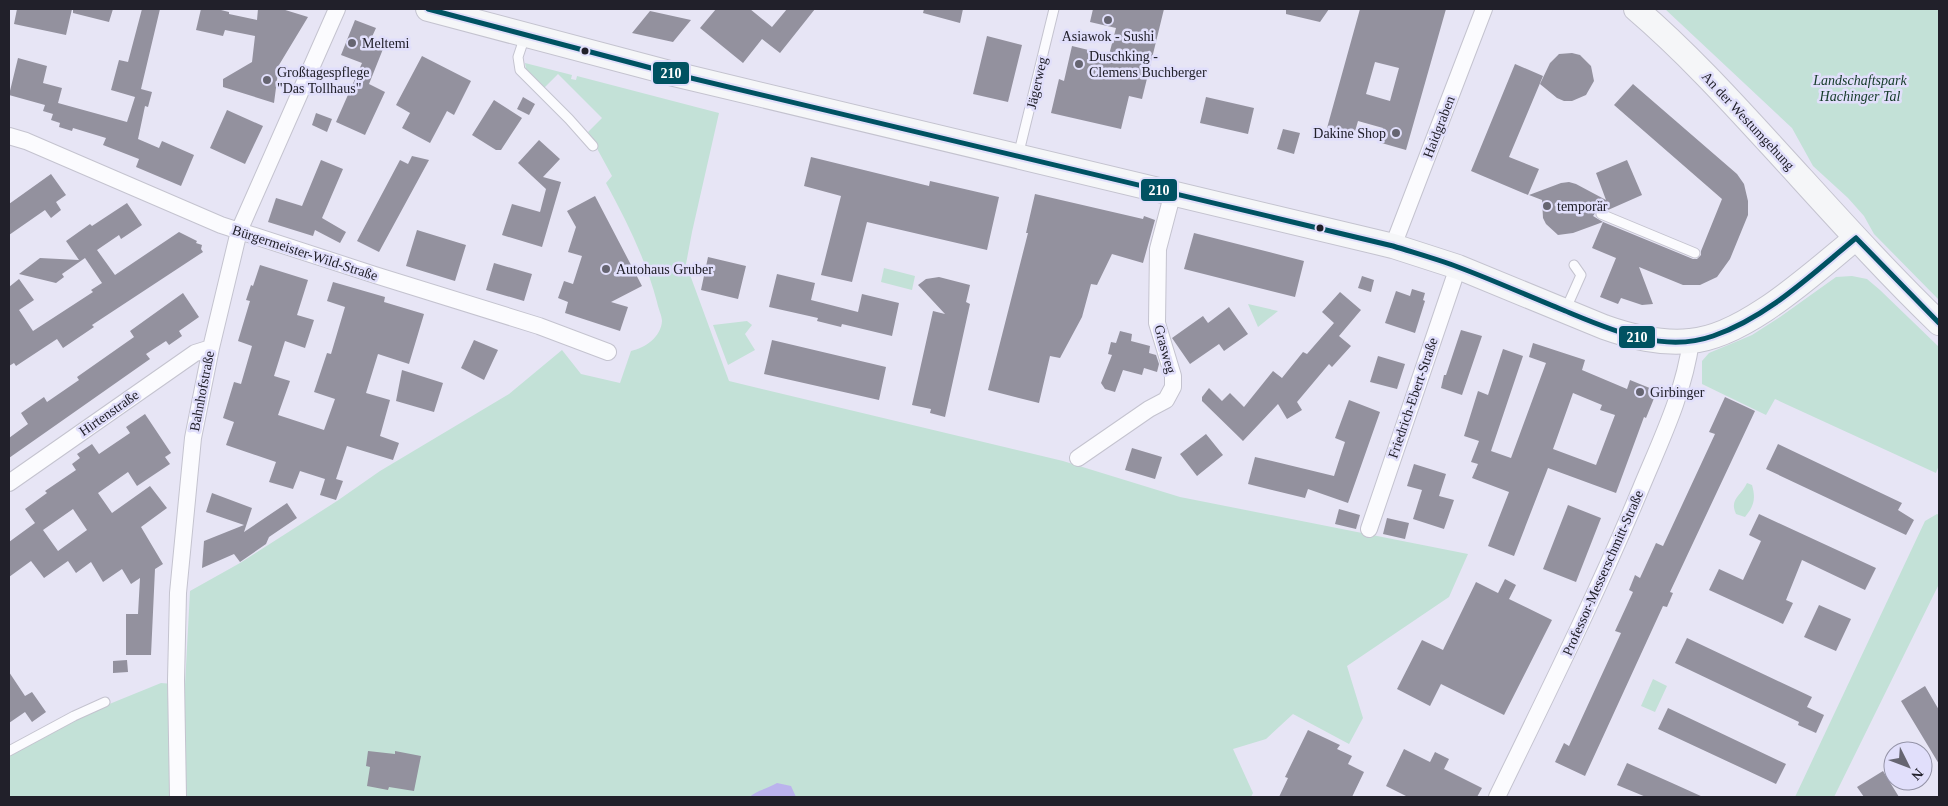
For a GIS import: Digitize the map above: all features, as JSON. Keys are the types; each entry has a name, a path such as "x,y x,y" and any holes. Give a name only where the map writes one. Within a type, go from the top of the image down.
{"main road":[{"path":"428,9 643,66 1393,246 1458,267 1623,334 1651,340 1692,341 1733,328 1771,305 1856,238"},
{"name":"An der Westumgehung","path":"1636,9 1669,37 1728,98 1856,238 1939,323"}],"street":[{"name":"Bahnhofstraße","path":"178,797 176,680 178,593 193,438 211,348 239,231 337,9"},
{"name":"Haidgraben","path":"1393,246 1484,9"},
{"name":"Bürgermeister-Wild-Straße","path":"9,136 26,141 177,207 239,231 539,326 608,352"},
{"name":"Grasweg","path":"1078,458 1149,409 1166,400 1173,387 1173,376 1157,323 1158,249 1172,192"},
{"name":"Friedrich-Ebert-Straße","path":"1368,530 1458,267"},
{"name":"Professor-Messerschmitt-Straße","path":"1497,797 1578,634 1611,559 1682,387 1692,341"},
{"name":"Hirtenstraße","path":"9,483 195,353 211,348"}],"lane":[{"name":"Jägerweg","path":"1018,156 1054,9"},
{"path":"526,34 518,57 520,70 569,118 593,146"},
{"path":"1601,214 1695,253"},
{"path":"1565,311 1581,276 1574,265"},
{"path":"9,750 105,702"}],"green space":[{"name":"Landschaftspark Hachinger Tal","path":"1665,9 1939,9 1939,300 1874,234 1864,216 1848,198 1813,166 1792,128"},
{"path":"525,63 572,75 571,79 576,80 577,76 719,113 686,264 729,381 1063,461 1180,497 1468,554 1449,597 1347,666 1363,718 1349,744 1293,714 1266,739 1233,749 1253,793 1251,797 9,797 9,754 75,718 161,683 185,685 190,591 240,563 380,471 509,394 562,350 581,374 620,383 631,351 647,344 659,332 662,321 653,286 635,241 606,183 612,176 588,132 602,118 558,74 544,88 526,69"},
{"path":"884,268 915,276 912,290 881,282"},
{"path":"1852,276 1867,279 1939,347 1939,465 1936,473 1775,399 1766,415 1702,384 1702,361 1709,353 1752,335 1836,277"},
{"path":"1248,304 1278,311 1258,327"},
{"path":"747,321 752,325 745,334 755,350 728,365 713,325"},
{"path":"1747,483 1752,485 1754,498 1752,506 1745,517 1736,514 1734,505"},
{"path":"1937,514 1939,515 1939,584 1834,797 1795,797 1925,521"},
{"path":"1653,679 1667,686 1655,712 1641,706"}],"shaded area":[{"path":"777,783 791,786 796,797 750,797 755,793"}],"building":[{"path":"17,9 72,9 66,35 14,24"},
{"path":"73,9 113,9 109,22 73,13"},
{"path":"142,9 160,9 141,89 152,92 148,107 145,106 138,139 159,148 162,141 194,155 181,186 136,167 139,159 103,145 106,138 73,128 72,131 59,127 60,123 51,120 53,114 43,111 45,105 9,95 18,58 47,66 43,83 62,88 58,103 127,122 135,97 111,90 119,60 128,62"},
{"path":"201,9 217,9 229,12 229,14 257,20 258,9 282,9 308,17 279,65 274,103 223,87 223,79 252,62 255,36 225,30 223,36 196,30"},
{"path":"716,9 750,9 772,27 787,9 815,9 780,53 762,39 743,63 700,28"},
{"path":"924,9 963,9 960,23 923,13"},
{"path":"1093,9 1164,9 1142,99 1129,96 1121,129 1051,113 1059,79 1064,81 1072,46 1109,55 1116,28 1090,22"},
{"path":"1286,9 1329,9 1320,22 1286,14"},
{"path":"1360,9 1446,9 1406,150 1378,142 1383,128 1358,121 1354,135 1327,128","holes":["1375,62 1399,68 1390,101 1366,94"]},
{"path":"650,11 691,20 673,42 632,33"},
{"path":"355,20 376,28 371,39 385,44 369,84 385,92 365,135 336,122 362,63 341,55"},
{"path":"987,36 1022,45 1008,102 973,94"},
{"path":"1572,53 1580,55 1591,66 1594,81 1586,95 1572,101 1564,101 1557,98 1540,84 1550,63 1559,54"},
{"path":"422,56 471,81 454,115 447,111 430,143 402,128 410,113 396,105"},
{"path":"1515,64 1543,76 1509,157 1539,169 1528,195 1471,171"},
{"path":"1633,84 1737,174 1744,184 1748,201 1748,215 1730,259 1717,277 1700,285 1683,285 1639,267 1653,304 1642,305 1621,298 1618,304 1600,297 1616,258 1592,248 1603,222 1697,259 1701,255 1722,199 1614,105"},
{"path":"523,97 535,104 529,115 517,109"},
{"path":"1206,97 1254,108 1248,134 1200,123"},
{"path":"494,100 522,118 501,150 496,150 472,135"},
{"path":"227,110 263,126 245,164 210,148"},
{"path":"316,113 332,119 327,132 312,125"},
{"path":"1283,129 1300,133 1294,154 1277,149"},
{"path":"539,140 560,159 543,177 561,182 542,247 502,235 512,204 540,212 546,189 518,163"},
{"path":"412,156 429,160 379,252 357,241 400,160 408,164"},
{"path":"811,157 929,186 930,181 999,197 987,250 867,222 852,282 821,275 841,196 804,186"},
{"path":"321,160 343,169 322,218 346,232 340,243 315,230 313,236 268,222 276,198 302,206"},
{"path":"1627,160 1642,195 1608,210 1598,209 1593,216 1603,222 1573,233 1558,235 1546,224 1543,218 1542,200 1529,195 1561,183 1569,182 1606,200 1596,173"},
{"path":"51,174 66,195 56,202 61,210 51,218 45,210 9,235 9,204"},
{"path":"1035,194 1143,219 1144,216 1155,220 1143,263 1112,254 1097,285 1091,284 1082,317 1060,358 1050,356 1039,403 988,390 1028,233 1026,233"},
{"name":"Autohaus Gruber","path":"595,196 642,286 611,302 628,307 620,331 565,313 568,302 558,298 564,281 573,284 582,256 568,252 576,227 567,211"},
{"path":"127,203 142,225 121,239 119,235 97,250 115,275 179,232 202,245 201,249 203,252 92,325 94,327 63,348 57,339 16,366 14,363 9,366 9,287 19,279 34,300 19,310 33,331 93,292 91,290 102,283 85,258 62,274 64,277 56,283 19,274 40,258 79,260 66,241 90,224 92,226"},
{"path":"417,230 466,245 455,281 406,266"},
{"path":"1194,233 1304,261 1295,297 1184,269"},
{"path":"708,257 746,266 738,299 701,290"},
{"path":"494,263 532,274 524,301 486,290"},
{"path":"260,265 308,280 297,315 314,320 305,348 285,341 274,376 290,381 278,415 324,430 335,399 314,392 327,353 331,354 345,307 327,301 333,282 385,297 384,302 424,314 409,364 378,354 366,393 390,400 380,436 399,443 393,460 347,446 336,479 343,481 336,500 320,495 325,479 300,471 293,489 269,482 276,462 226,445 234,422 223,418 234,382 241,384 252,346 238,341 250,301 246,300"},
{"path":"777,274 815,283 811,300 858,312 862,294 899,303 892,336 842,324 841,327 817,321 818,318 769,307"},
{"path":"1362,276 1374,280 1371,292 1358,288"},
{"path":"939,277 970,285 966,302 970,304 945,417 930,413 931,409 912,405 933,311 945,314 918,285 926,279"},
{"path":"1412,289 1425,293 1423,300 1425,301 1415,333 1385,323 1396,291 1410,296"},
{"path":"1340,292 1361,310 1339,336 1351,346 1332,367 1329,364 1297,402 1302,410 1287,419 1278,404 1243,441 1202,401 1202,397 1209,388 1222,401 1230,393 1244,407 1273,371 1282,378 1303,352 1307,354 1334,323 1322,312"},
{"path":"183,293 199,317 179,331 182,336 169,345 166,341 146,354 150,359 9,458 9,438 28,424 21,413 44,397 47,402 79,380 77,377 134,337 130,331"},
{"path":"1229,307 1248,334 1224,351 1219,344 1190,364 1172,338 1203,316 1208,323"},
{"path":"1461,330 1482,336 1462,395 1441,388"},
{"path":"1120,331 1132,334 1131,341 1150,346 1149,353 1156,355 1159,364 1157,372 1144,368 1142,375 1123,370 1115,392 1105,389 1101,383 1112,355 1108,354 1111,342 1116,343"},
{"path":"474,340 498,350 484,380 461,368"},
{"path":"772,340 886,367 879,400 764,374"},
{"path":"1533,343 1585,360 1582,370 1627,389 1630,380 1657,391 1646,418 1644,417 1616,493 1548,468 1514,556 1488,546 1509,492 1472,478 1478,464 1471,462 1479,441 1464,436 1478,391 1488,395 1503,349 1523,356 1491,451 1511,458 1546,363 1529,357","holes":["1573,393 1602,405 1600,410 1615,415 1596,465 1553,449"]},
{"path":"1378,356 1405,364 1397,389 1370,382"},
{"path":"402,370 443,383 434,412 396,401"},
{"path":"1725,397 1755,411 1670,592 1673,593 1667,607 1663,606 1585,776 1555,762 1564,743 1569,746 1621,633 1615,631 1633,592 1629,590 1635,575 1640,578 1656,543 1663,546 1715,434 1709,432"},
{"path":"1349,400 1380,412 1348,503 1308,489 1305,498 1248,484 1255,457 1334,476 1345,442 1335,438"},
{"path":"145,414 171,453 165,457 170,464 137,486 128,472 98,493 112,513 150,486 167,508 141,527 163,564 155,569 151,655 126,655 126,614 138,614 140,578 131,584 122,569 103,582 91,562 76,573 68,561 44,578 31,561 9,577 9,542 35,523 25,509 47,493 45,491 76,470 72,464 80,458 77,454 92,444 99,454 130,433 126,427","holes":["73,509 87,530 58,551 43,530"]},
{"path":"1206,434 1223,455 1197,476 1180,454"},
{"path":"1778,444 1902,503 1898,510 1914,520 1906,535 1766,469"},
{"path":"1132,448 1162,457 1155,479 1125,470"},
{"path":"1414,464 1446,474 1439,496 1454,500 1444,529 1413,519 1422,490 1407,486"},
{"path":"212,493 252,508 244,532 287,503 297,518 269,537 266,544 240,562 234,554 202,568 204,541 244,525 206,512"},
{"path":"1568,505 1601,518 1576,582 1543,569"},
{"path":"1339,509 1360,515 1356,529 1335,524"},
{"path":"1759,514 1876,568 1865,590 1802,560 1786,600 1793,603 1783,624 1709,590 1719,569 1743,580 1761,541 1749,535"},
{"path":"1387,518 1409,523 1405,539 1383,534"},
{"path":"1505,579 1516,585 1509,599 1552,620 1504,715 1441,684 1430,706 1397,689 1422,640 1443,650 1476,582 1498,593"},
{"path":"1819,605 1851,619 1836,651 1804,637"},
{"path":"1687,638 1812,697 1807,707 1824,715 1816,733 1798,725 1799,722 1675,663"},
{"path":"127,660 128,672 113,673 113,661"},
{"path":"9,672 25,696 32,692 46,712 32,722 25,712 9,723"},
{"path":"1925,686 1939,710 1939,764 1933,754 1933,741 1925,741 1901,701"},
{"path":"1668,708 1786,764 1776,784 1658,729"},
{"path":"1308,730 1340,745 1337,749 1352,756 1348,764 1364,772 1352,797 1279,797 1288,778 1285,777"},
{"path":"1404,749 1430,762 1435,752 1449,759 1444,769 1482,788 1477,797 1408,797 1386,786"},
{"path":"368,751 395,754 395,751 421,756 414,791 389,787 388,790 367,786 370,767 366,766"},
{"path":"1627,763 1703,797 1646,797 1617,785"},
{"path":"1883,771 1883,791 1895,791 1899,797 1864,797 1857,787"}],"transit line":[{"name":"210","path":"428,9 670,73 1393,246 1458,267 1617,331 1655,341 1694,341 1733,328 1752,318 1789,293 1856,238"},
{"name":"210","path":"1856,238 1939,323"}],"place":[{"name":"Asiawok - Sushi","path":"1108,20"},
{"name":"Meltemi","path":"352,43"},
{"name":"Duschking - Clemens Buchberger","path":"1079,64"},
{"name":"Großtagespflege \"Das Tollhaus\"","path":"267,80"},
{"name":"Dakine Shop","path":"1396,133"},
{"name":"temporär","path":"1547,206"},
{"name":"Autohaus Gruber","path":"606,269"},
{"name":"Girbinger","path":"1640,392"}]}
